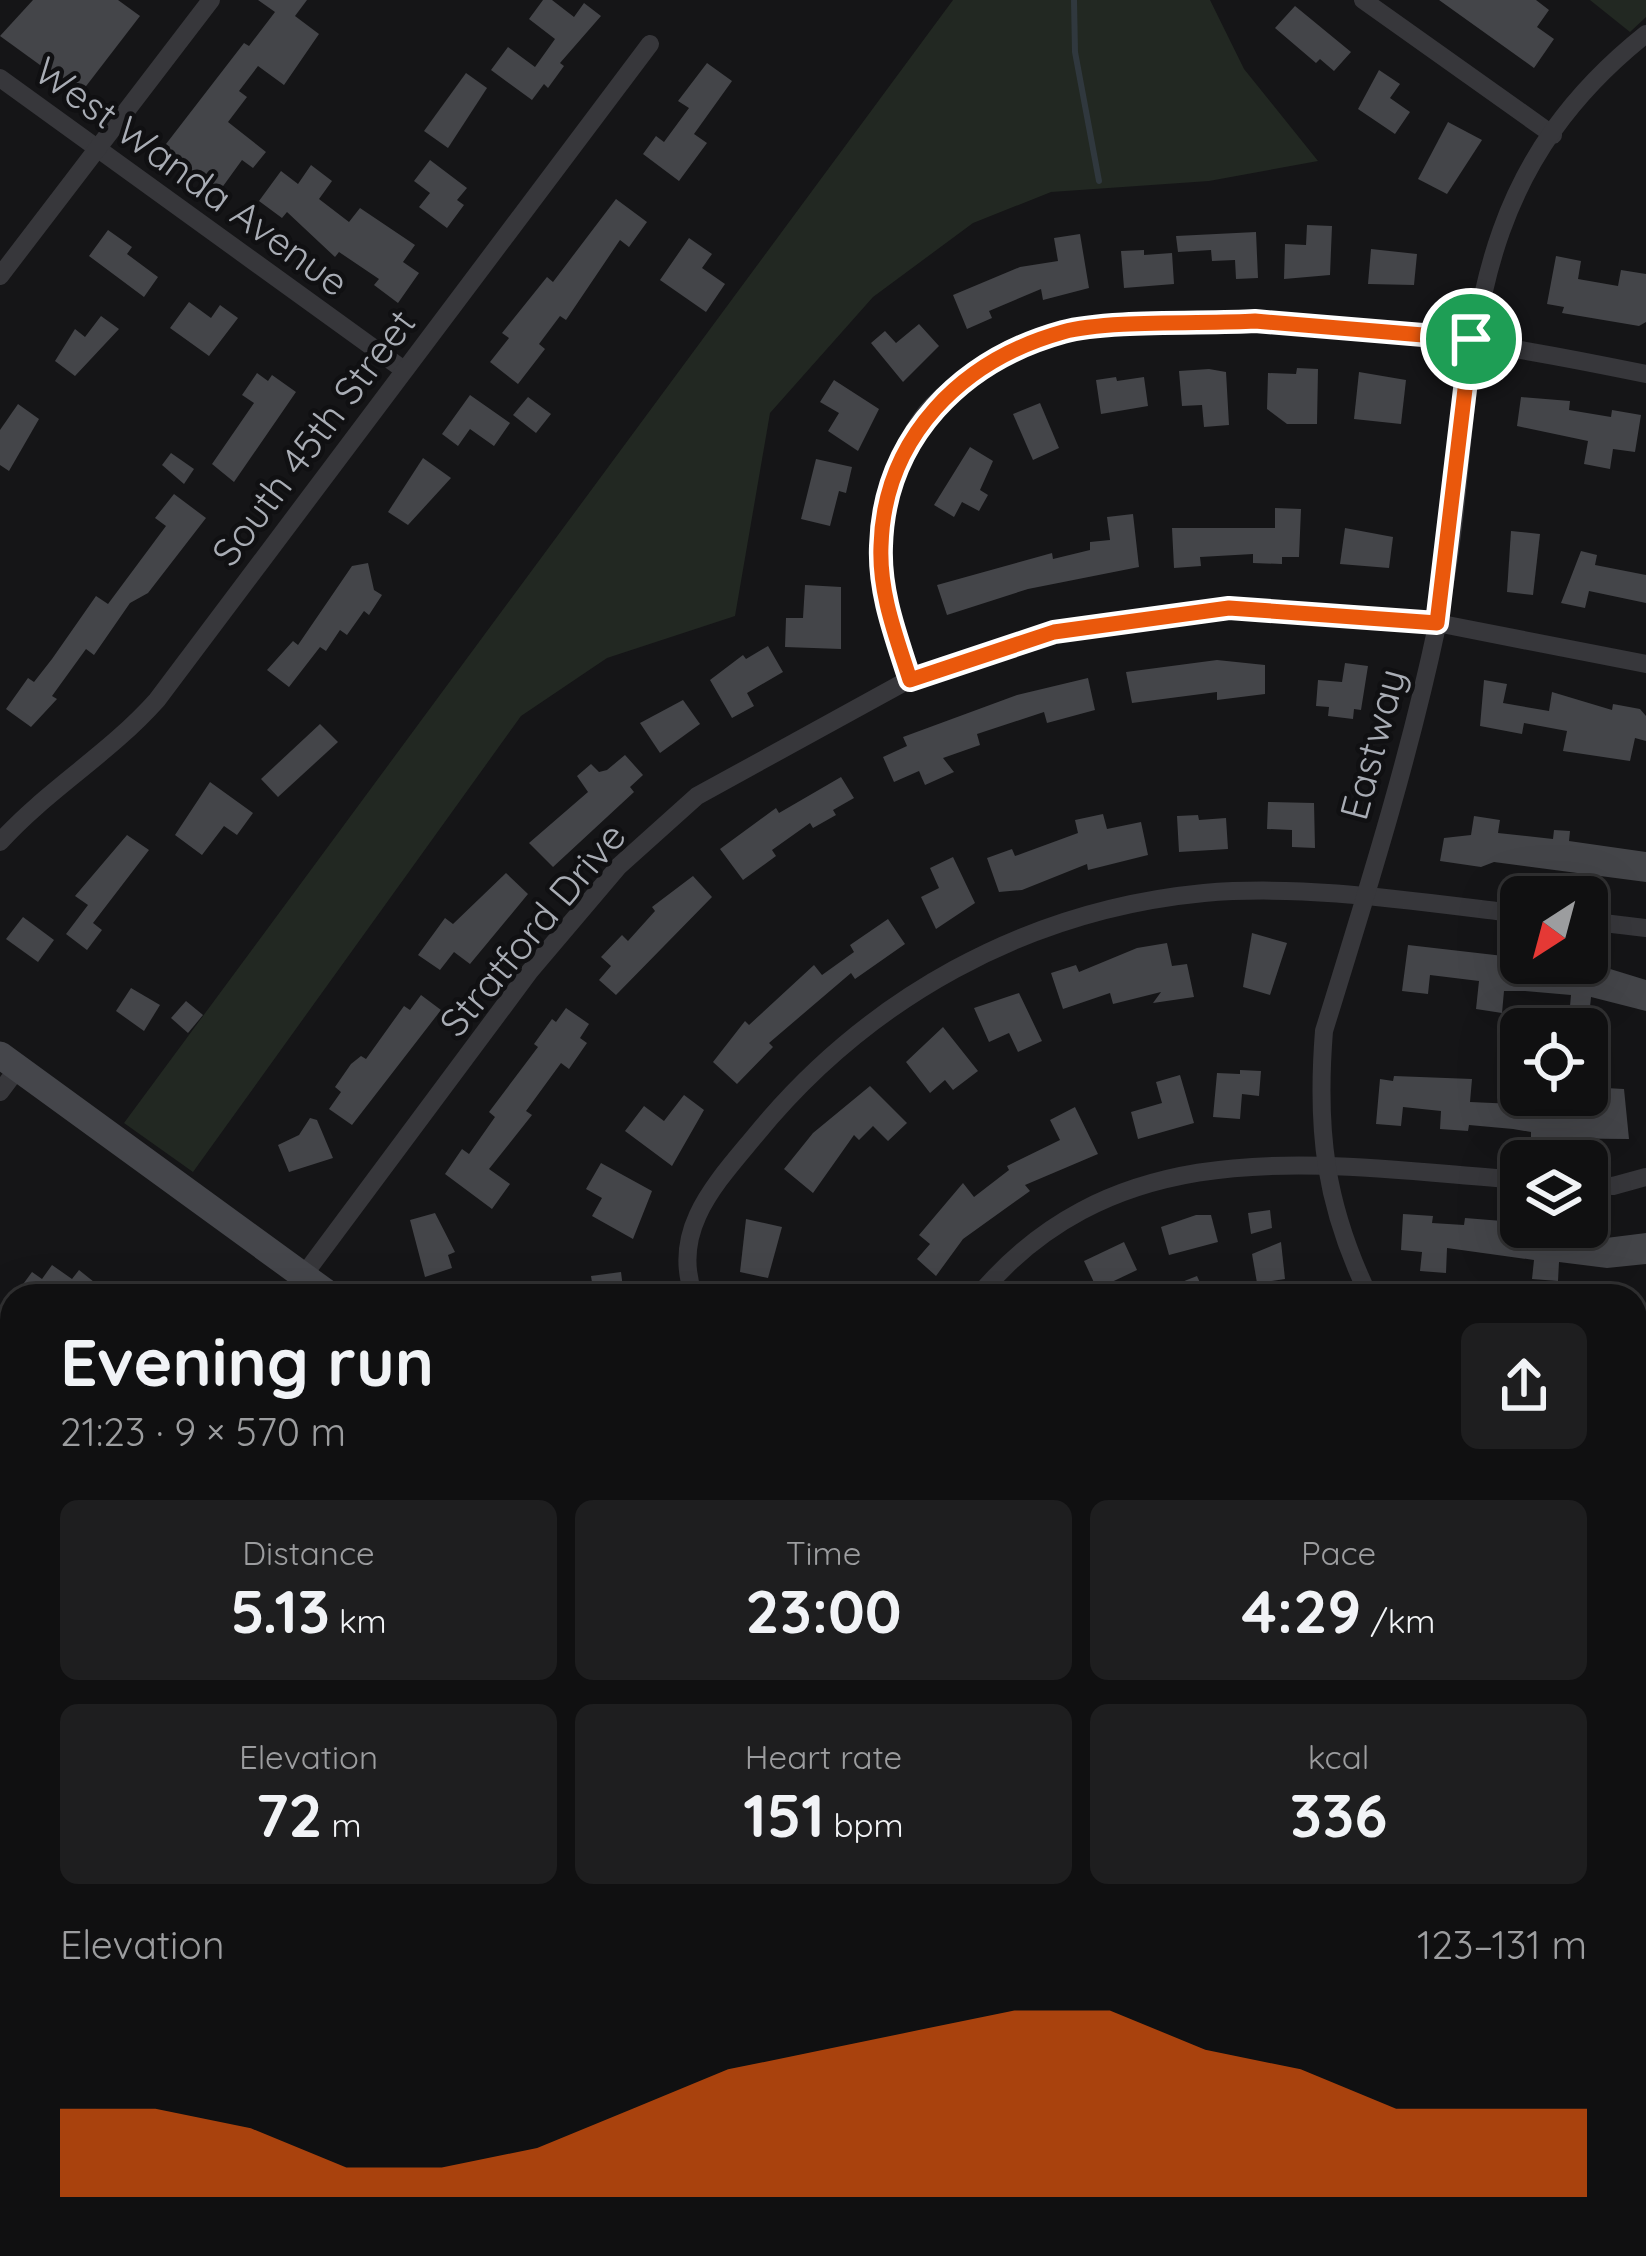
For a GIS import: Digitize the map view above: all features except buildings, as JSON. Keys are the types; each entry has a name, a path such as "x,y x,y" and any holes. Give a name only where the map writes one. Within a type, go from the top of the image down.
{"street":[{"path":"0,276 211,0"},
{"path":"1364,0 1553,135"},
{"name":"Eastway","path":"1363,1284 1340,1235 1325,1167 1318,1097 1324,1031 1366,897 1437,623 1471,339 1483,277 1504,222 1553,135 1598,80 1646,34"},
{"name":"South 45th Street","path":"0,842 24,816 118,744 157,700 650,44"},
{"name":"West Wanda Avenue","path":"0,78 404,370"},
{"path":"910,680 886,605 880,545 890,490 922,417 979,369 1064,332 1255,321 1471,339 1646,374"},
{"name":"Stratford Drive","path":"304,1276 530,971 620,866 697,796 910,680 1054,632 1229,608 1437,623 1646,664"},
{"path":"690,1284 689,1235 702,1200 794,1088 887,1009 973,957 1075,914 1207,893 1366,897 1500,912"},
{"path":"1608,923 1646,928"},
{"path":"0,1092 9,1061 315,1284"},
{"path":"990,1284 1035,1238 1139,1185 1202,1168 1264,1162 1500,1179"},
{"path":"1608,1186 1646,1177"}],"shaded area":[{"path":"953,0 1210,0 1244,69 1318,161 1209,181 1051,192 973,223 873,297 770,413 735,616 607,658 521,716 193,1172 124,1123"},
{"path":"1590,0 1646,0 1646,17 1630,32"}],"waterway":[{"path":"1074,0 1075,52 1099,181"}],"route":[{"path":"1255,321 1471,339 1437,623 1229,608 1054,632 910,680 886,605 880,545 890,490 922,417 979,369 1064,332 1255,321"}]}
